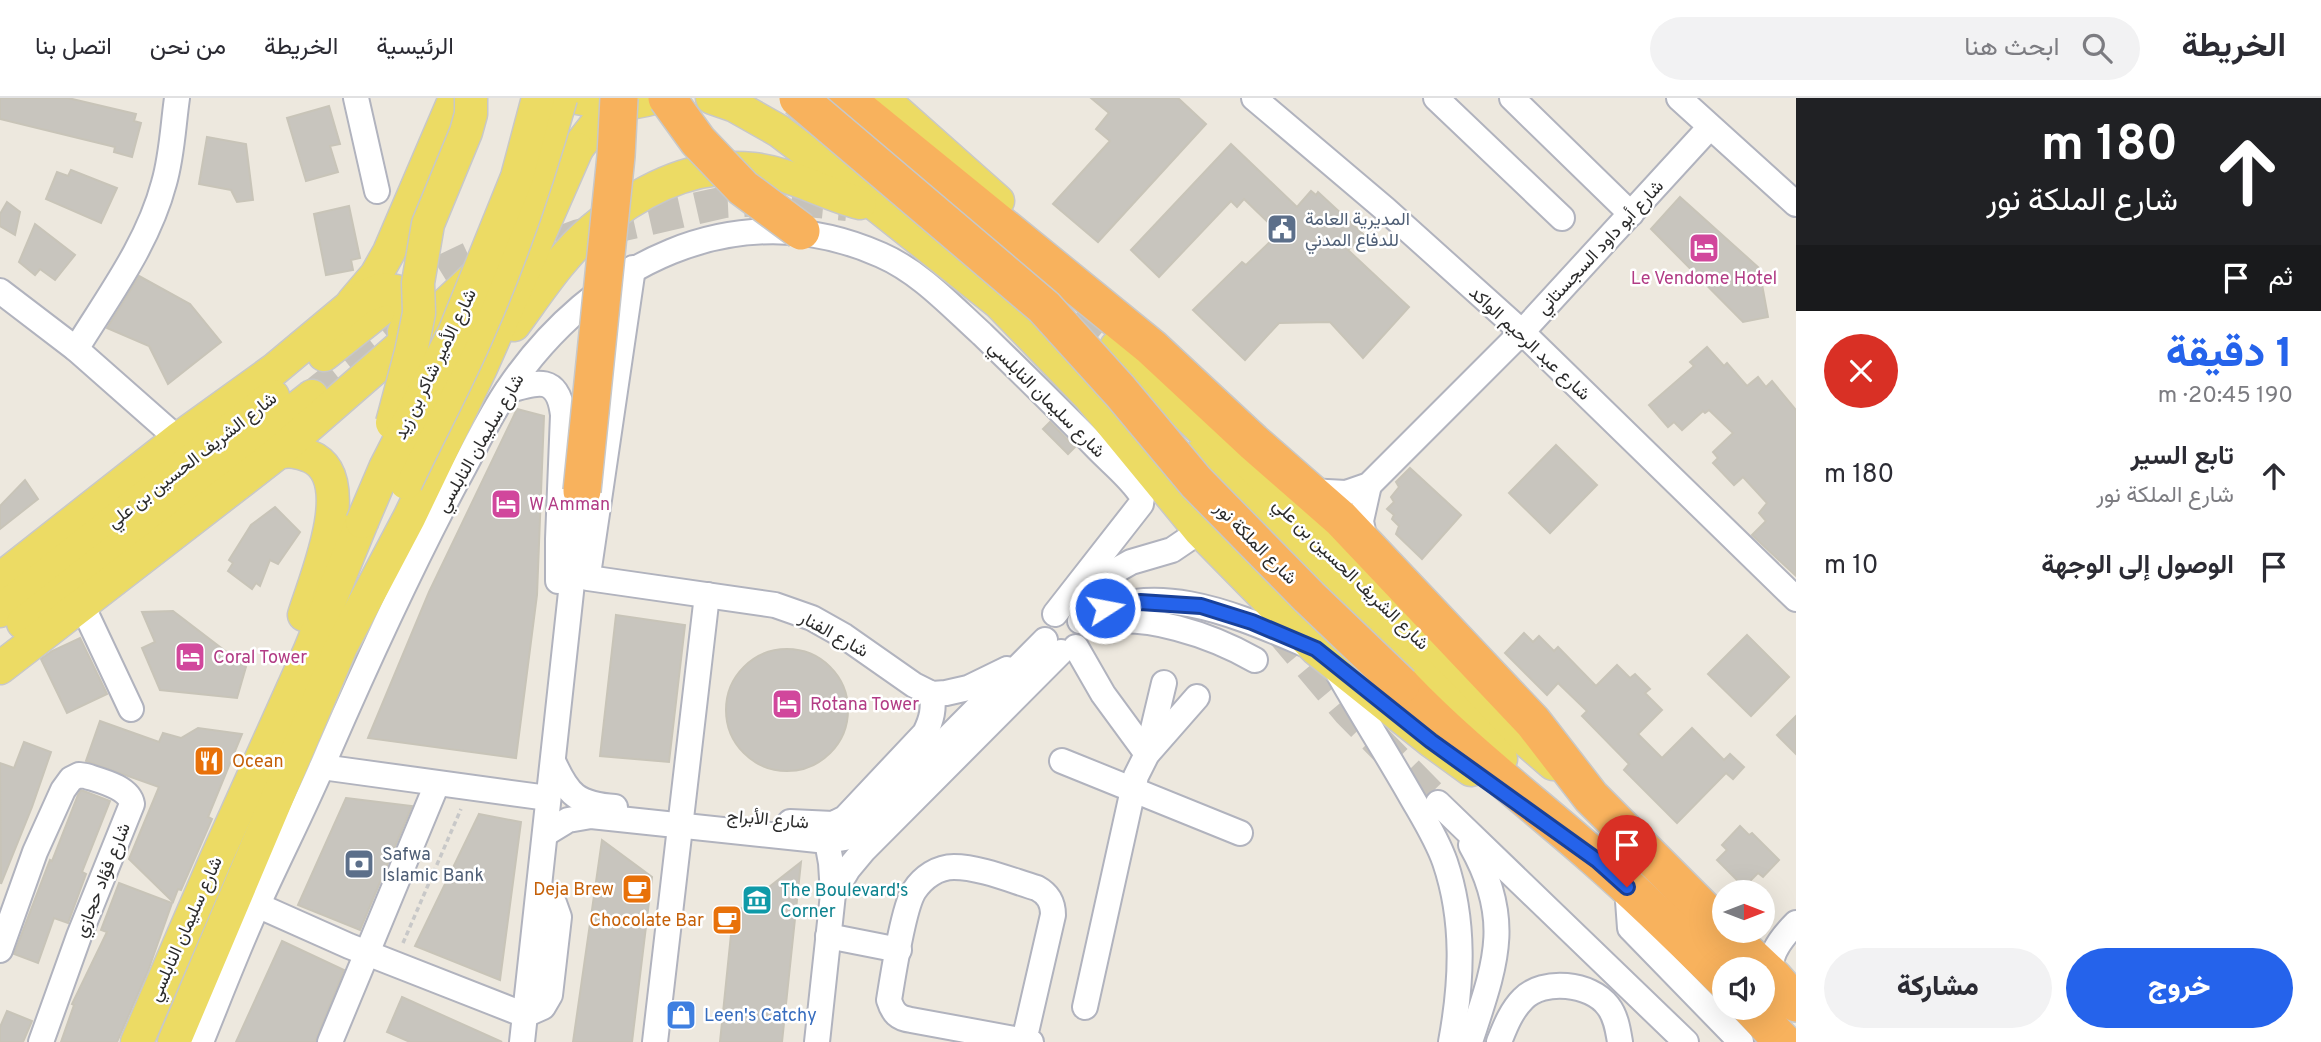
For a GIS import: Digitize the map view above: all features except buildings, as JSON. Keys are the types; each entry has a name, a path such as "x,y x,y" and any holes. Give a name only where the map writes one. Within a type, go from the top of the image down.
{"highway":[{"path":"667,98 698,141 743,188 801,231"},
{"name":"شارع الملكة نور","path":"798,98 1044,307 1120,391 1196,482 1309,597 1467,748 1595,858 1712,968"},
{"path":"845,98 988,213 1133,347 1253,443 1340,519 1533,722 1591,797 1712,919"},
{"path":"582,491 617,156 615,101"},
{"path":"1736,943 1789,993"},
{"path":"1762,1020 1783,1042"}],"main road":[{"path":"438,138 443,98"},
{"path":"347,309 376,275 389,253 455,98"},
{"path":"362,522 411,352 419,313 418,283 428,224 466,132 471,114 471,98"},
{"name":"شارع الأمير شاكر بن زيد","path":"320,625 385,468 454,333 517,177 538,98"},
{"name":"شارع الأمير شاكر بن زيد","path":"351,625 406,483 479,333 507,265 534,191 561,98"},
{"path":"578,98 637,103 654,98"},
{"path":"712,98 735,106 779,131 999,303 1089,396 1200,531 1325,657 1431,741 1595,858"},
{"path":"763,98 769,117 779,131"},
{"name":"شارع الشريف الحسين بن علي","path":"882,98 1036,235 1133,347 1517,733 1591,797"},
{"path":"0,668 278,453 465,288 488,263 615,101"},
{"path":"351,625 409,518 481,368 577,149"},
{"path":"481,368 553,273 591,231 666,182 701,171 754,169 793,178 850,201 882,209"},
{"path":"0,579 178,439 275,369 347,309 375,291 396,291 410,305 411,317 407,327 388,356"},
{"name":"شارع الشريف الحسين بن علي","path":"0,611 383,308"},
{"name":"شارع الشريف الحسين بن علي","path":"0,642 312,396"},
{"path":"259,762 327,539 334,498 332,483 324,468 314,458 290,450 278,453"},
{"name":"شارع الشريف الحسين بن علي","path":"1197,457 1441,695 1595,858"},
{"name":"شارع سليمان النابلسي","path":"138,1042 320,625"},
{"name":"شارع سليمان النابلسي","path":"174,1042 301,737 351,625"}],"street":[{"path":"76,349 127,267 155,209 168,168 177,98"},
{"path":"356,98 377,191"},
{"name":"شارع عبد الرحيم الواكد","path":"1254,98 1385,209 1522,332 1796,599"},
{"path":"1436,98 1562,218"},
{"path":"1513,98 1631,214"},
{"path":"1679,98 1710,127 1795,195"},
{"name":"شارع أبو داود السجستاني","path":"1369,485 1522,332 1710,127"},
{"name":"شارع سليمان النابلسي","path":"201,1042 257,905 322,767 388,615 426,556 507,390 537,351 576,311 633,268 703,240 741,233 801,231 835,238 882,255 927,284 1025,375 1142,496 1141,504 1067,631"},
{"path":"564,655 575,639 588,578 633,268"},
{"path":"0,291 76,349 178,439"},
{"path":"507,390 542,383 557,391 561,401 563,429 558,539 564,655"},
{"path":"1308,491 1346,493 1369,485"},
{"path":"1366,546 1361,522 1369,485"},
{"path":"522,1042 582,491"},
{"path":"833,894 863,851 1067,631 1106,578 1131,562 1172,550 1200,531"},
{"name":"شارع الفنار","path":"588,578 775,606 812,618 932,694"},
{"path":"656,1042 707,595"},
{"path":"932,694 968,688 1023,661 1105,608 1124,604 1185,603 1231,615 1325,657 1423,816 1445,862 1455,899 1460,938 1461,977 1451,1042"},
{"path":"82,606 131,709"},
{"path":"1067,631 1101,622 1122,621 1162,626 1220,642 1255,660"},
{"path":"1067,631 1102,694 1147,754"},
{"path":"817,1042 833,894 827,841 839,840 855,831 1023,661"},
{"path":"1085,1007 1132,789 1147,754 1164,683"},
{"name":"شارع الأبراج","path":"545,834 568,820 580,817 833,824 845,818 925,733 932,719 932,694"},
{"path":"1147,754 1197,697"},
{"name":"شارع الأبراج","path":"553,761 562,783 577,797 596,805 827,841"},
{"path":"1062,761 1240,833"},
{"path":"322,767 548,798"},
{"name":"شارع فؤاد حجازي","path":"0,950 35,852 62,790 71,779 86,775 126,792 132,804 79,936 41,1042"},
{"path":"330,1042 437,784"},
{"path":"1470,1042 1495,961 1497,923 1494,899 1486,872 1471,843 1438,803 1686,1042"},
{"path":"952,867 968,869 1043,891 1051,902 1053,915 1028,1041 901,1018 892,1011 889,1000 913,893 923,880 936,871 952,867"},
{"path":"1627,887 1630,928 1741,1042"},
{"path":"257,905 368,954 525,1016"},
{"path":"1775,939 1791,928"},
{"path":"1789,993 1770,966 1777,943 1791,928"},
{"path":"828,936 899,950"},
{"path":"1499,1042 1504,1027 1524,997 1535,990 1556,987 1587,991 1605,1002 1618,1026 1620,1042"}],"path":[{"path":"394,964 469,788"}],"tunnel":[{"path":"512,260 579,235 725,202 787,199 847,205"},
{"path":"400,297 444,270 505,241"},
{"path":"1039,283 1116,347"},
{"path":"312,396 423,308"},
{"path":"1279,629 1348,711 1438,803"}],"place":[{"name":"المديرية العامة للدفاع المدني","path":"1282,229"},
{"name":"Le Vendome Hotel","path":"1704,248"},
{"name":"W Amman","path":"506,504"},
{"name":"Coral Tower","path":"190,657"},
{"name":"Rotana Tower","path":"787,704"},
{"name":"Ocean","path":"209,761"},
{"name":"Safwa Islamic Bank","path":"359,864"},
{"name":"Deja Brew","path":"637,889"},
{"name":"The Boulevard's Corner","path":"757,900"},
{"name":"Chocolate Bar","path":"727,920"},
{"name":"Leen's Catchy","path":"681,1015"}],"route":[{"path":"1105,608 1140,602 1201,606 1252,622 1316,649 1431,741 1598,861 1627,887"}]}
